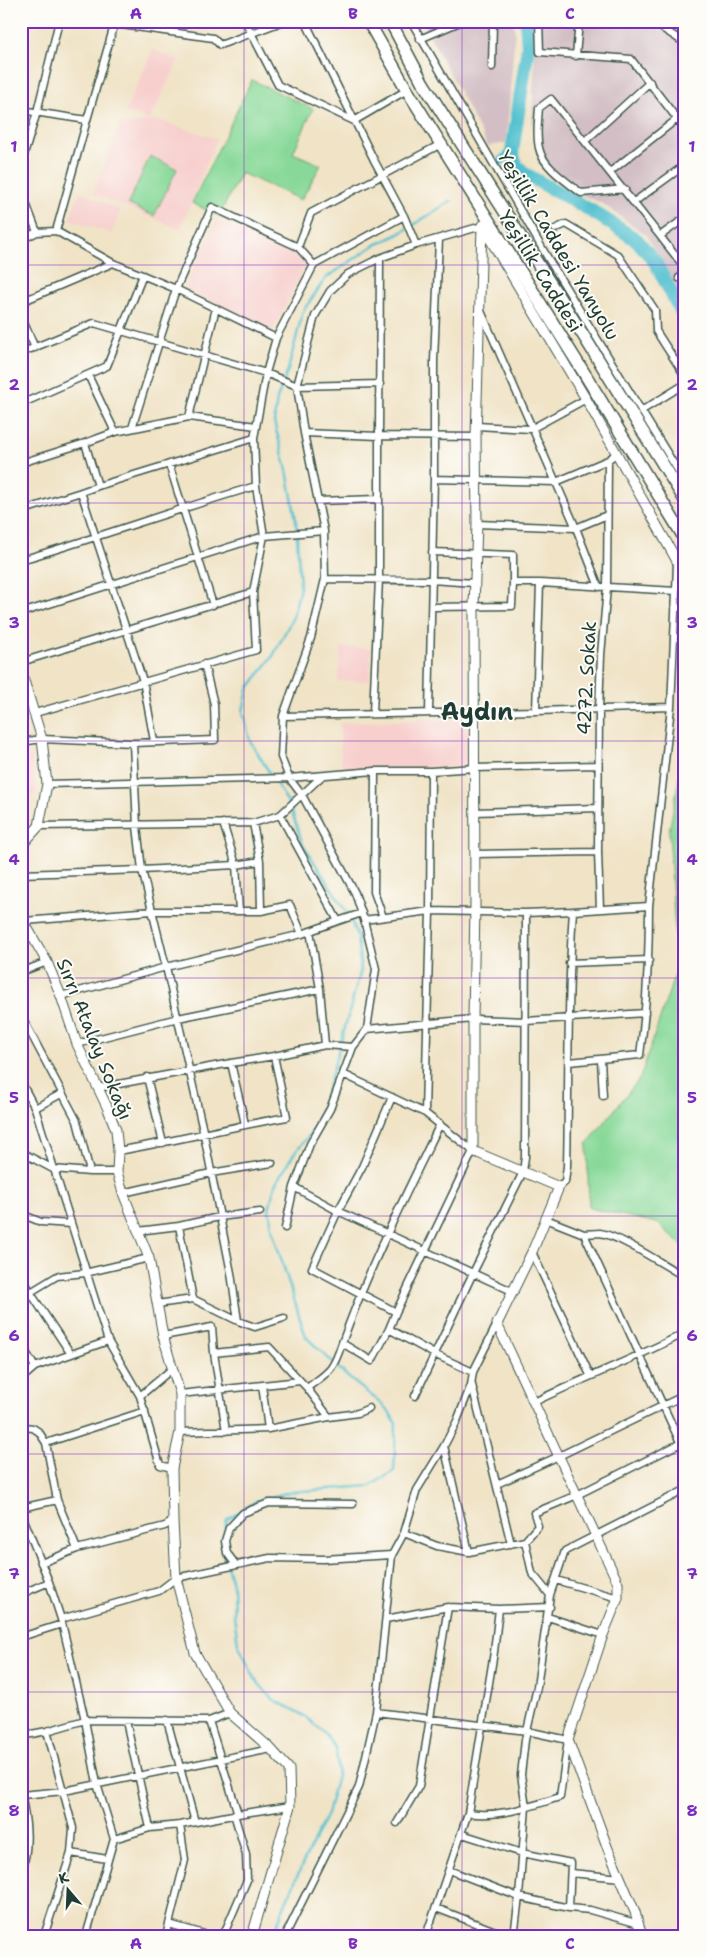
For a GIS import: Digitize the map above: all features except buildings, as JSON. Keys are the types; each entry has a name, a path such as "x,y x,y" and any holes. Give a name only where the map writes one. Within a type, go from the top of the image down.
{"highway":[{"name":"Yeşillik Caddesi","path":"368,21 486,223 680,521 685,539"},
{"name":"Yeşillik Caddesi","path":"390,21 424,83 580,329 685,500"}],"street":[{"path":"21,166 37,112 59,21"},
{"path":"245,21 278,85 354,121"},
{"path":"56,230 115,23 213,38 220,45 284,21"},
{"path":"305,21 354,121 404,216 416,244"},
{"name":"Yeşillik Caddesi Yanyolu","path":"410,21 549,260 685,482"},
{"path":"420,39 462,21"},
{"path":"492,67 493,21"},
{"path":"539,21 540,52 631,59 685,129"},
{"path":"576,56 579,21"},
{"path":"651,21 685,43"},
{"path":"586,141 650,82"},
{"path":"354,121 407,90"},
{"path":"624,189 581,193 552,170 539,150 539,108 551,98 624,189 685,268"},
{"path":"21,110 87,120"},
{"path":"610,172 677,119"},
{"path":"298,247 311,213 441,144"},
{"path":"634,202 685,165"},
{"path":"21,190 37,232"},
{"path":"132,428 176,289 212,206 298,247 314,265"},
{"path":"35,712 256,650 253,592 264,536 256,486 254,438 266,373 276,338 314,265 404,216"},
{"path":"660,236 685,218"},
{"path":"285,1228 294,1187 310,1144 330,1109 353,1047 367,1029 376,969 363,916 355,893 302,795 289,778 281,757 283,716 311,638 325,579 324,531 304,433 297,386 315,316 330,291 348,274 380,258 416,244 439,239 486,223"},
{"path":"342,1343 372,1361 473,1151 476,437 480,308 486,223"},
{"path":"486,223 617,453 681,558 676,591 671,707 649,906 649,960 640,1055 570,1062"},
{"path":"555,229 566,224 618,255 655,310 656,331 685,376"},
{"path":"21,240 37,232 56,230 113,262 176,289 276,338"},
{"path":"429,713 434,479 433,437 439,239"},
{"path":"373,713 379,579 380,258"},
{"path":"21,302 113,262"},
{"path":"679,278 685,273"},
{"path":"21,404 107,366 143,275"},
{"path":"189,417 216,308"},
{"path":"480,308 576,528 599,587"},
{"path":"21,316 35,348"},
{"path":"21,353 94,323 266,373 297,386 380,384"},
{"path":"88,375 115,432"},
{"path":"641,411 685,384"},
{"path":"477,426 532,429 586,398"},
{"path":"21,463 115,432 189,417 256,426"},
{"path":"304,433 476,437"},
{"path":"21,511 254,438"},
{"path":"85,443 98,486"},
{"path":"434,479 556,482 608,460 617,453"},
{"name":"4272. Sokak","path":"600,909 598,765 600,655 607,588 608,460"},
{"path":"169,464 184,507 213,605"},
{"path":"21,560 97,538 184,507 256,486"},
{"path":"81,492 142,682 154,741"},
{"path":"318,501 378,499"},
{"path":"477,524 576,528 607,515"},
{"path":"21,613 264,536 324,531"},
{"path":"432,552 476,552 513,555 512,606 432,607"},
{"path":"325,579 431,580 474,583"},
{"path":"513,583 676,591"},
{"path":"536,711 540,583"},
{"path":"21,662 253,592"},
{"path":"675,608 685,607"},
{"path":"21,742 42,738 133,743 214,740 214,704 204,664"},
{"path":"21,671 42,738 47,784 39,826 21,846"},
{"path":"283,716 671,707"},
{"path":"133,743 137,826 142,870 190,1069 231,1273 238,1321"},
{"path":"47,784 289,778 375,771 431,771 598,765"},
{"path":"375,771 374,892 383,917"},
{"path":"425,1113 431,771"},
{"path":"39,826 253,823 280,815 322,776"},
{"path":"475,812 598,808"},
{"path":"280,815 338,921"},
{"path":"223,823 236,865 239,911"},
{"path":"253,823 260,861 261,911"},
{"path":"475,854 598,852"},
{"path":"21,874 236,865 260,861"},
{"path":"23,919 152,911 261,911 290,905 302,934"},
{"path":"61,996 166,967 302,934 338,921 363,916 383,917 430,911 526,913 649,906"},
{"path":"287,1935 359,1787 376,1712 392,1555 404,1532 417,1490 444,1446 457,1420 474,1372 514,1292 559,1187 565,1182 570,1062 569,963 573,911"},
{"path":"416,1396 473,1273 523,1172 526,913"},
{"name":"Sırrı Atalay Sokağı","path":"23,919 47,962 77,1044 116,1130 117,1172 123,1193 149,1258 162,1336 180,1394 180,1432 172,1468 176,1578 195,1653 230,1713 271,1748 289,1769 290,1806 252,1936"},
{"path":"310,931 320,989 325,1045"},
{"path":"569,963 649,960"},
{"path":"21,972 47,962"},
{"path":"77,1044 178,1018 320,989"},
{"path":"367,1029 473,1019 526,1021 645,1013"},
{"path":"21,1015 76,1121 90,1172"},
{"path":"97,1088 147,1077 274,1056 325,1045 353,1047"},
{"path":"118,1151 204,1135 245,1124 287,1116 274,1056"},
{"path":"601,1060 603,1096"},
{"path":"231,1063 245,1124"},
{"path":"344,1074 425,1113 473,1151 559,1187"},
{"path":"147,1077 163,1143"},
{"path":"21,1082 35,1108 108,1341 140,1396 160,1465 172,1468"},
{"path":"35,1108 62,1094"},
{"path":"392,1096 362,1166 338,1211 312,1268 396,1312"},
{"path":"307,1388 329,1372 335,1365 360,1294 387,1232 440,1124"},
{"path":"21,1152 53,1170 117,1172"},
{"path":"123,1193 211,1173 272,1163"},
{"path":"294,1187 338,1211 514,1292"},
{"path":"138,1231 179,1226 219,1216 260,1212"},
{"path":"21,1214 41,1222 71,1224"},
{"path":"546,1219 584,1234 600,1234 610,1237 632,1247 685,1277"},
{"path":"179,1226 193,1299"},
{"path":"584,1234 639,1356 682,1442 685,1453"},
{"path":"532,1252 590,1375"},
{"path":"21,1298 57,1276 86,1273 149,1258"},
{"path":"21,1273 30,1292 71,1354"},
{"path":"156,1304 193,1299 238,1321 255,1327 284,1318"},
{"path":"468,1813 482,1815 526,1807 560,1798 568,1740 603,1635 618,1598 618,1583 498,1324"},
{"path":"162,1336 212,1327 226,1431"},
{"path":"389,1329 436,1355 474,1372"},
{"path":"534,1402 590,1375 639,1356 685,1333"},
{"path":"21,1379 34,1367 108,1341"},
{"path":"21,1344 34,1367"},
{"path":"214,1353 269,1348 307,1388 329,1417"},
{"path":"140,1396 173,1368"},
{"path":"180,1394 300,1381"},
{"path":"471,1384 511,1544"},
{"path":"262,1385 268,1429"},
{"path":"497,1484 685,1395"},
{"path":"180,1432 268,1429 358,1413 369,1408"},
{"path":"46,1443 145,1411"},
{"path":"24,1427 32,1428 39,1432 46,1443 57,1500 77,1549"},
{"path":"404,1532 437,1546 469,1552 525,1541 538,1526 534,1513 577,1495 682,1442"},
{"path":"444,1446 469,1552"},
{"path":"514,1936 526,1807 520,1775 526,1731 537,1687 550,1607 550,1595 565,1551 685,1490"},
{"path":"21,1508 57,1500"},
{"path":"236,1565 227,1553 226,1542 229,1528 243,1513 269,1503 354,1504"},
{"path":"21,1512 61,1622 85,1720 97,1784 114,1839 86,1936"},
{"path":"41,1563 77,1549 165,1526 173,1521"},
{"path":"21,1538 30,1535"},
{"path":"525,1541 532,1573 550,1595"},
{"path":"21,1637 61,1622 159,1591 176,1578 270,1558 323,1559 392,1555"},
{"path":"556,1580 618,1598"},
{"path":"21,1594 48,1582"},
{"path":"386,1619 448,1607 499,1609 550,1607"},
{"path":"397,1823 419,1786 448,1607"},
{"path":"426,1936 468,1813 499,1609"},
{"path":"548,1617 603,1635"},
{"path":"376,1712 526,1731 568,1740"},
{"path":"21,1721 24,1737 85,1720 209,1721 230,1713"},
{"path":"167,1720 181,1767 194,1822"},
{"path":"126,1721 150,1828"},
{"path":"209,1721 246,1854 247,1880 223,1936"},
{"path":"44,1936 71,1853 73,1828 47,1731"},
{"path":"568,1740 642,1936"},
{"path":"21,1874 26,1859 28,1838 21,1795 64,1791 221,1760 271,1748"},
{"path":"114,1839 150,1828 180,1825 290,1806"},
{"path":"166,1936 185,1860 180,1825"},
{"path":"462,1834 522,1853 571,1863 569,1908"},
{"path":"71,1853 107,1859"},
{"path":"449,1870 519,1897 569,1908 590,1910 639,1924"},
{"path":"571,1873 621,1878"},
{"path":"436,1908 508,1936"},
{"path":"169,1924 211,1936"}],"shaded area":[{"path":"422,21 513,21 515,31 506,143 488,146"},
{"path":"536,21 685,21 685,303 646,235 600,202 570,191 538,163 532,119"},
{"path":"153,50 179,60 149,120 125,112"},
{"path":"158,120 217,139 180,229 93,194 120,125"},
{"path":"80,191 121,211 111,233 69,219"},
{"path":"217,220 307,261 273,331 184,289"},
{"path":"341,647 371,649 370,681 338,681"},
{"path":"467,718 471,766 341,771 340,723"},
{"path":"32,757 37,794 21,800 21,761"}],"green space":[{"path":"252,80 313,109 293,153 321,165 301,200 241,173 219,216 192,203"},
{"path":"150,156 177,169 154,216 128,204"},
{"path":"685,746 685,1248 657,1223 589,1208 587,1144 640,1078 677,968 669,831"}],"waterway":[{"path":"526,21 528,47 512,152 516,165 525,174 590,210 637,240 655,262 685,319"},
{"path":"498,163 512,152"},
{"path":"275,1936 283,1909 327,1814 338,1772 336,1749 324,1732 300,1713 272,1699 255,1679 238,1644 233,1587 221,1545 227,1520 256,1501 289,1492 370,1486 394,1471 396,1424 390,1413 381,1403 349,1378 306,1337 273,1233 269,1209 275,1185 293,1155 315,1128 361,970 357,937 350,917 303,845 290,806 250,741 243,711 248,689 273,656 293,617 300,587 296,520 287,470 274,422 277,399 288,370 303,311 326,278 373,246 399,234 451,201"}],"district":[{"name":"Aydın","path":"477,712"}]}
